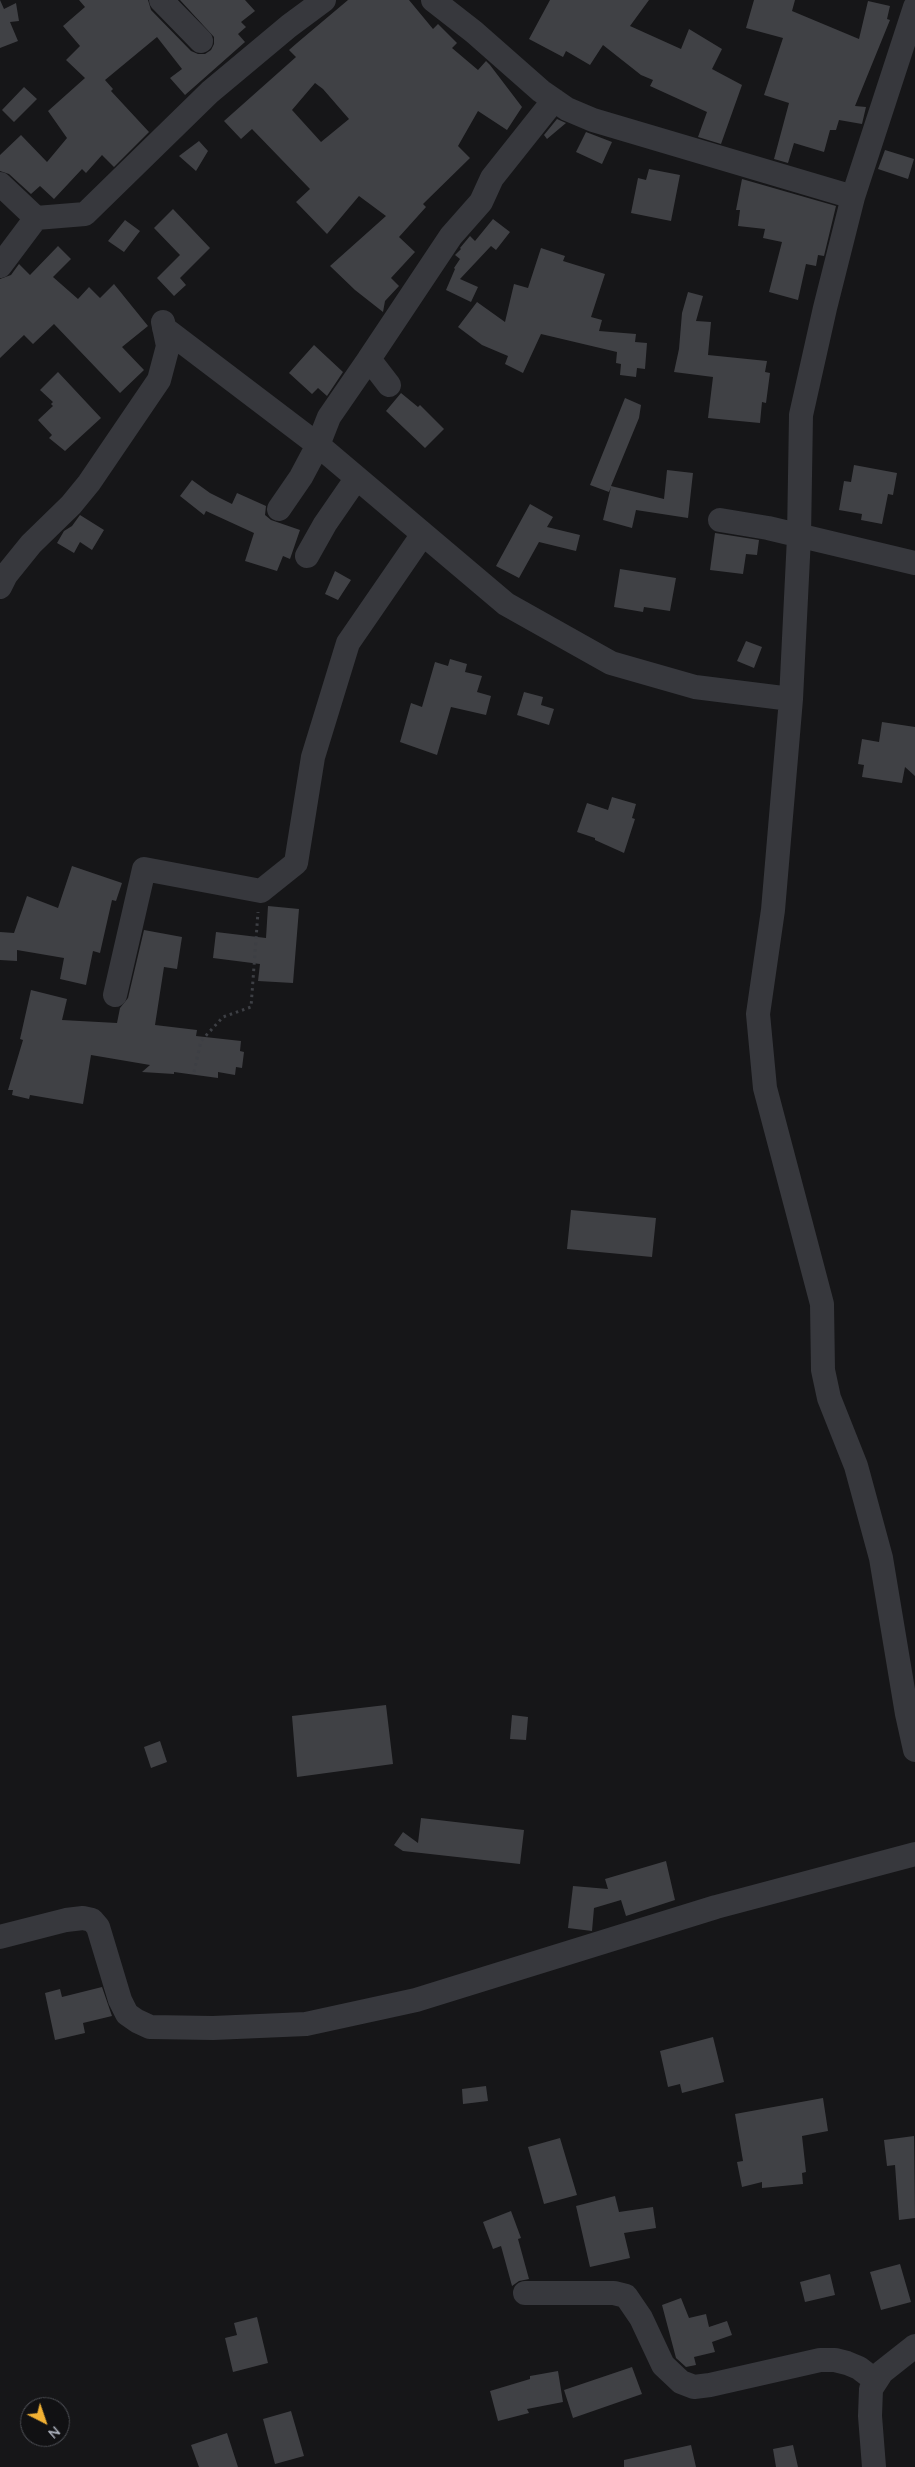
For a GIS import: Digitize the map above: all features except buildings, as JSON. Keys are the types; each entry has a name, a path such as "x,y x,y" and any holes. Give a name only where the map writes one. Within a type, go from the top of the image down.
{"street":[{"path":"161,0 201,41"},
{"path":"0,184 36,218 85,214 210,92 289,26 324,0"},
{"path":"433,0 474,32 541,91 567,109 593,120 853,197"},
{"path":"915,7 853,197 824,308 801,415 799,537 791,699 774,910 758,1014 759,1045 765,1088 822,1304 823,1370 830,1398 856,1466 881,1558 905,1705 915,1750"},
{"path":"279,509 301,477 318,445 329,417 451,236 481,202 492,178 554,100"},
{"path":"0,266 36,218"},
{"path":"0,587 6,575 31,544 71,505 89,482 159,380 168,346 164,325 318,445 506,604 611,663 695,687 791,699"},
{"path":"369,359 389,385"},
{"path":"307,556 325,524 356,479"},
{"path":"720,520 768,528 799,537 915,563"},
{"path":"114,995 144,869 261,891 296,863 313,757 348,643 423,534"},
{"path":"0,1936 66,1920 84,1918 92,1920 98,1927 123,2007 127,2014 150,2027 212,2028 306,2024 416,2000 716,1906 915,1854"},
{"path":"525,2293 614,2293 626,2296 641,2318 663,2365 681,2382 694,2387 820,2360 835,2360 847,2363 859,2368 876,2381"},
{"path":"874,2467 870,2398 876,2381 882,2372 915,2346"}],"path":[{"path":"194,1072 201,1041 223,1017 251,1007 255,938 261,891"}]}
